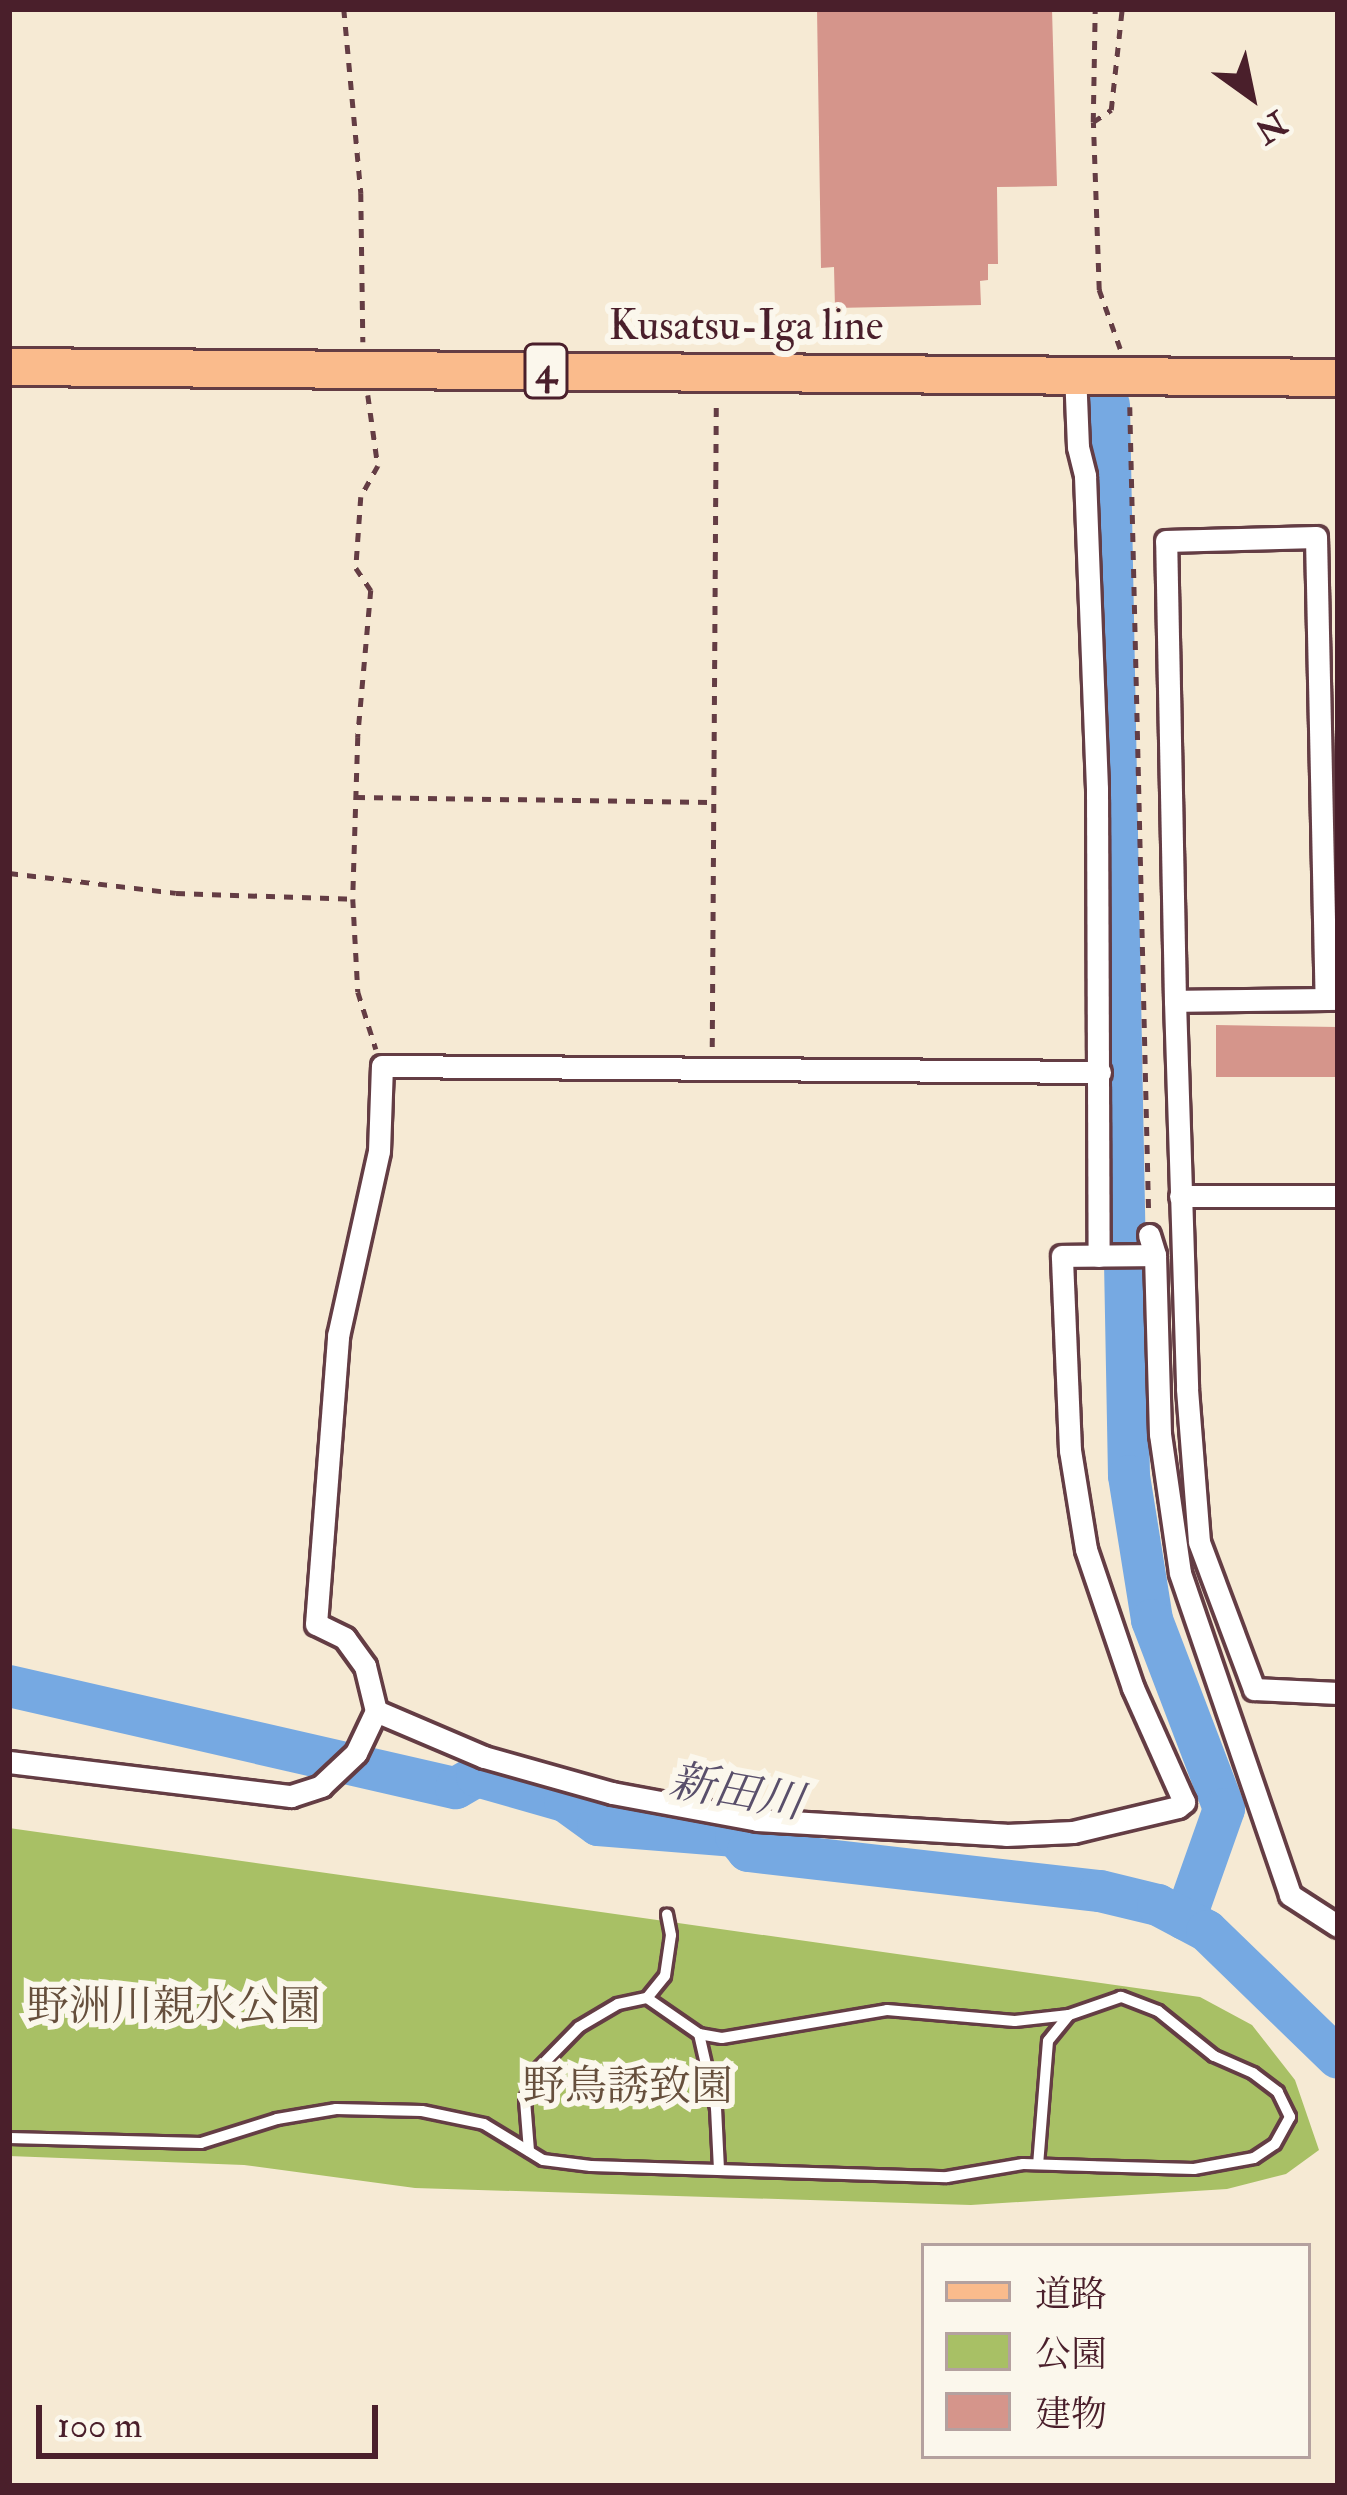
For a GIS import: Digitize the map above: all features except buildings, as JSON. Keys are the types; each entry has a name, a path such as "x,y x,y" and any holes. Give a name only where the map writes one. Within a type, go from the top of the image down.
{"main road":[{"name":"Kusatsu-Iga line","path":"9,367 1079,372 1338,378"}],"street":[{"path":"1079,372 1090,588 1104,1256"},
{"path":"1175,1001 1332,999 1330,681 1316,537 1166,542 1175,1001 1180,1196 1191,1467 1199,1542 1254,1689 1338,1694"},
{"path":"9,1762 291,1796 321,1786 356,1753 376,1711 365,1666 345,1637 316,1624 338,1336 379,1151 382,1066 1100,1072"},
{"path":"1180,1196 1338,1196"},
{"path":"376,1711 484,1757 612,1793 757,1820 1006,1835 1072,1832 1178,1807 1184,1802 1133,1688 1086,1549 1070,1450 1062,1256 1104,1256 1150,1248 1160,1434 1180,1573 1290,1895 1338,1925"}],"lane":[{"path":"530,2152 525,2100 535,2072 579,2027 618,2004 647,1998 665,1976 671,1935 667,1914"},
{"path":"9,2138 201,2143 277,2119 336,2110 422,2111 484,2124 543,2160 591,2166 947,2176 1039,2164 1194,2169 1254,2158 1276,2144 1290,2117 1278,2092 1252,2073 1214,2056 1158,2012 1121,1997 1069,2014 1015,2021 887,2009 773,2033 722,2038 699,2034 647,1998"},
{"path":"1039,2164 1048,2041 1069,2014"},
{"path":"699,2034 716,2108 719,2169"}],"path":[{"path":"344,9 361,193 364,370 378,466 361,497 356,568 371,590 353,899 358,992 382,1066"},
{"path":"1095,9 1093,122 1099,290 1125,373 1150,1248"},
{"path":"1093,122 1111,110 1122,9"},
{"path":"712,1070 716,371"},
{"path":"356,797 712,802"},
{"path":"9,873 176,893 353,899"}],"green space":[{"name":"野洲川親水公園","path":"9,1828 1200,1997 1252,2025 1295,2080 1319,2150 1286,2174 1227,2189 971,2205 415,2188 244,2165 9,2156"}],"waterway":[{"path":"1109,405 1129,1476 1152,1620 1224,1809 1185,1919"},
{"name":"新田川","path":"9,1686 456,1788 477,1776 565,1801 598,1825 736,1836 748,1851 1100,1891 1158,1905 1207,1931 1338,2058"}],"park label":[{"name":"野鳥誘致園","path":"628,2087"}]}
